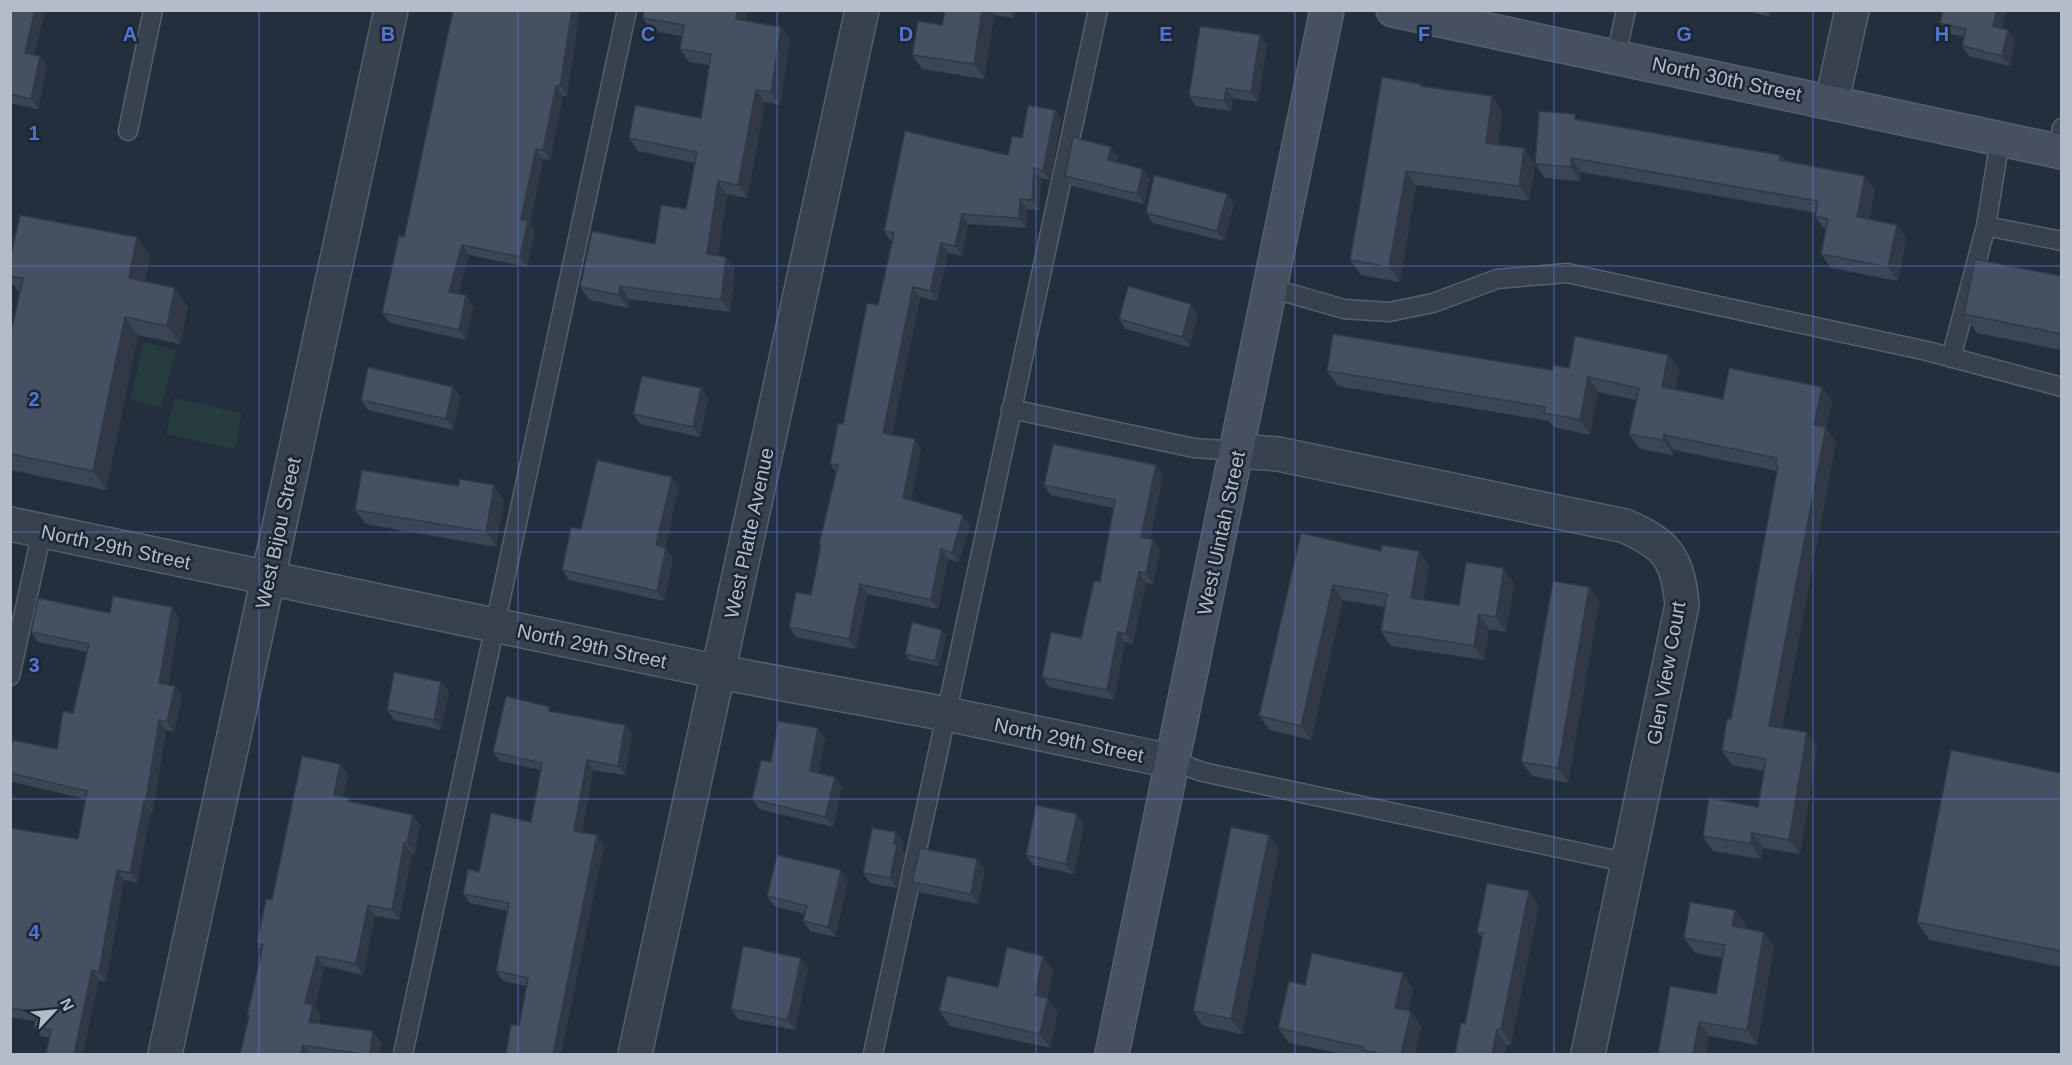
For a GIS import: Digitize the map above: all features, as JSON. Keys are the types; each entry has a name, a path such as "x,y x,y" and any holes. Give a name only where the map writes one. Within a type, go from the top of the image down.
{"main road":[{"name":"West Uintah Street","path":"1112,1054 1174,762 1327,10"},
{"name":"North 30th Street","path":"1394,11 1832,101 2000,140 2060,143"}],"street":[{"name":"West Bijou Street","path":"165,1054 391,10"},
{"name":"West Platte Avenue","path":"635,1054 862,10"},
{"path":"1832,101 1852,10"},
{"name":"Glen View Court","path":"1238,451 1278,454 1625,526 1652,537 1671,556 1680,578 1682,605 1588,1054"},
{"name":"North 29th Street","path":"26,527 718,672 946,714 1174,762"}],"lane":[{"path":"128,131 153,10"},
{"path":"403,1054 627,10"},
{"path":"873,1054 1098,10"},
{"path":"1617,56 1626,10"},
{"path":"1951,358 1986,226 2000,140"},
{"path":"1986,226 2061,241"},
{"path":"1271,288 1344,309 1389,312 1433,303 1497,279 1567,273 1951,358 2061,387"},
{"path":"1011,409 1194,448 1238,451"},
{"path":"10,676 26,527"},
{"path":"1174,762 1209,774 1629,863"}],"green space":[{"path":"144,342 176,350 161,407 130,399"},
{"path":"174,398 242,413 235,449 166,434"}],"building":[{"path":"10,10 35,10 25,53 40,56 31,99 10,94"},
{"path":"453,10 572,10 560,86 556,86 543,150 536,149 521,219 528,221 520,257 462,245 449,292 466,295 459,330 382,313 399,235 404,237"},
{"path":"644,10 737,10 736,19 781,27 771,92 756,90 738,185 718,181 707,254 726,257 721,300 620,286 619,295 580,287 592,231 655,244 661,205 686,209 697,152 629,138 635,105 701,118 711,54 680,49 684,25 643,18"},
{"path":"945,10 982,10 974,64 912,55 918,21 942,25"},
{"path":"1943,10 1997,10 1993,26 2008,30 2002,56 1962,46 1966,29 1940,23"},
{"path":"1200,26 1260,35 1251,92 1226,88 1224,101 1189,96"},
{"path":"1382,77 1421,84 1421,86 1492,96 1486,143 1524,148 1519,186 1406,171 1389,267 1350,260"},
{"path":"1028,105 1055,110 1043,171 1034,168 1032,200 1020,199 1019,218 962,214 955,246 941,243 930,291 913,287 883,433 915,439 903,498 963,515 952,553 941,549 931,600 860,584 849,639 789,627 796,592 811,595 821,544 819,544 838,465 830,464 838,423 843,424 867,303 878,305 894,233 884,231 905,131 1008,155 1012,136 1022,138"},
{"path":"1539,111 1575,114 1575,119 1780,155 1779,160 1865,176 1857,217 1897,225 1888,267 1821,254 1828,219 1815,216 1818,201 1571,158 1571,167 1535,164"},
{"path":"1073,137 1111,147 1108,160 1143,169 1137,194 1065,176"},
{"path":"1154,175 1227,194 1217,231 1146,213"},
{"path":"20,215 137,237 129,278 175,288 167,326 125,317 93,471 10,454 10,337 23,278 10,276 10,259"},
{"path":"1975,259 2061,276 2061,334 1964,314"},
{"path":"1128,286 1191,304 1182,337 1119,319"},
{"path":"1333,334 1552,370 1553,365 1569,368 1575,336 1668,355 1662,387 1723,399 1729,368 1822,387 1814,425 1826,427 1769,726 1807,732 1789,840 1752,833 1751,844 1703,836 1709,798 1758,807 1766,759 1722,751 1727,719 1731,719 1778,466 1775,465 1777,458 1664,435 1663,440 1629,434 1639,388 1588,377 1580,420 1544,413 1545,407 1327,371"},
{"path":"368,367 453,387 446,419 361,400"},
{"path":"642,376 701,388 693,427 633,414"},
{"path":"1053,444 1156,465 1141,537 1153,539 1146,574 1139,572 1126,634 1118,632 1107,690 1042,677 1051,632 1081,638 1094,581 1100,582 1115,500 1044,485"},
{"path":"597,460 672,477 656,545 666,548 657,591 562,570 571,527 581,529"},
{"path":"362,470 458,486 460,479 494,485 486,532 355,510"},
{"path":"1301,533 1381,551 1382,545 1419,551 1411,598 1459,605 1466,562 1504,568 1496,617 1479,614 1474,646 1381,631 1387,594 1333,585 1301,726 1259,716"},
{"path":"1553,581 1589,587 1558,768 1521,762"},
{"path":"113,596 172,607 159,683 175,686 167,722 159,720 146,801 144,801 130,873 117,870 99,972 92,970 74,1054 46,1054 51,1030 34,1026 38,1012 10,1008 10,828 78,839 87,791 10,773 10,753 13,740 57,749 63,711 73,713 89,644 31,632 38,598 110,613"},
{"path":"912,622 942,630 935,661 905,654"},
{"path":"394,672 441,682 434,720 387,710"},
{"path":"506,696 550,707 549,711 625,725 618,766 587,760 574,831 597,835 553,1054 506,1054 511,1024 519,1026 528,978 496,971 509,903 463,894 468,869 479,872 491,813 531,822 542,763 493,752"},
{"path":"778,721 818,728 810,771 835,777 825,817 752,799 761,760 771,762"},
{"path":"1951,750 2061,773 2061,951 1917,922"},
{"path":"302,756 340,764 334,795 349,798 348,801 413,815 407,843 404,843 392,910 368,905 356,964 317,956 305,1003 313,1005 309,1022 373,1031 370,1054 303,1045 301,1054 240,1054 263,945 257,943 266,899 272,900"},
{"path":"1036,805 1077,814 1066,864 1026,855"},
{"path":"1231,827 1269,835 1231,1019 1193,1011"},
{"path":"872,828 896,832 894,844 897,844 890,878 863,873"},
{"path":"920,848 977,859 971,894 912,882"},
{"path":"777,855 841,870 828,927 803,921 807,906 767,896"},
{"path":"1487,883 1529,891 1501,1029 1497,1030 1492,1054 1455,1054 1461,1023 1465,1024 1483,933 1477,932"},
{"path":"1690,902 1735,910 1732,926 1764,932 1747,1030 1699,1022 1693,1054 1654,1054 1654,1052 1658,1053 1670,986 1716,994 1725,945 1684,938"},
{"path":"743,946 801,958 788,1020 731,1009"},
{"path":"1007,947 1043,956 1035,995 1048,998 1040,1034 939,1011 947,976 998,987"},
{"path":"1312,953 1403,973 1395,1008 1411,1011 1401,1054 1382,1054 1362,1050 1363,1047 1278,1028 1289,981 1305,985"}]}
